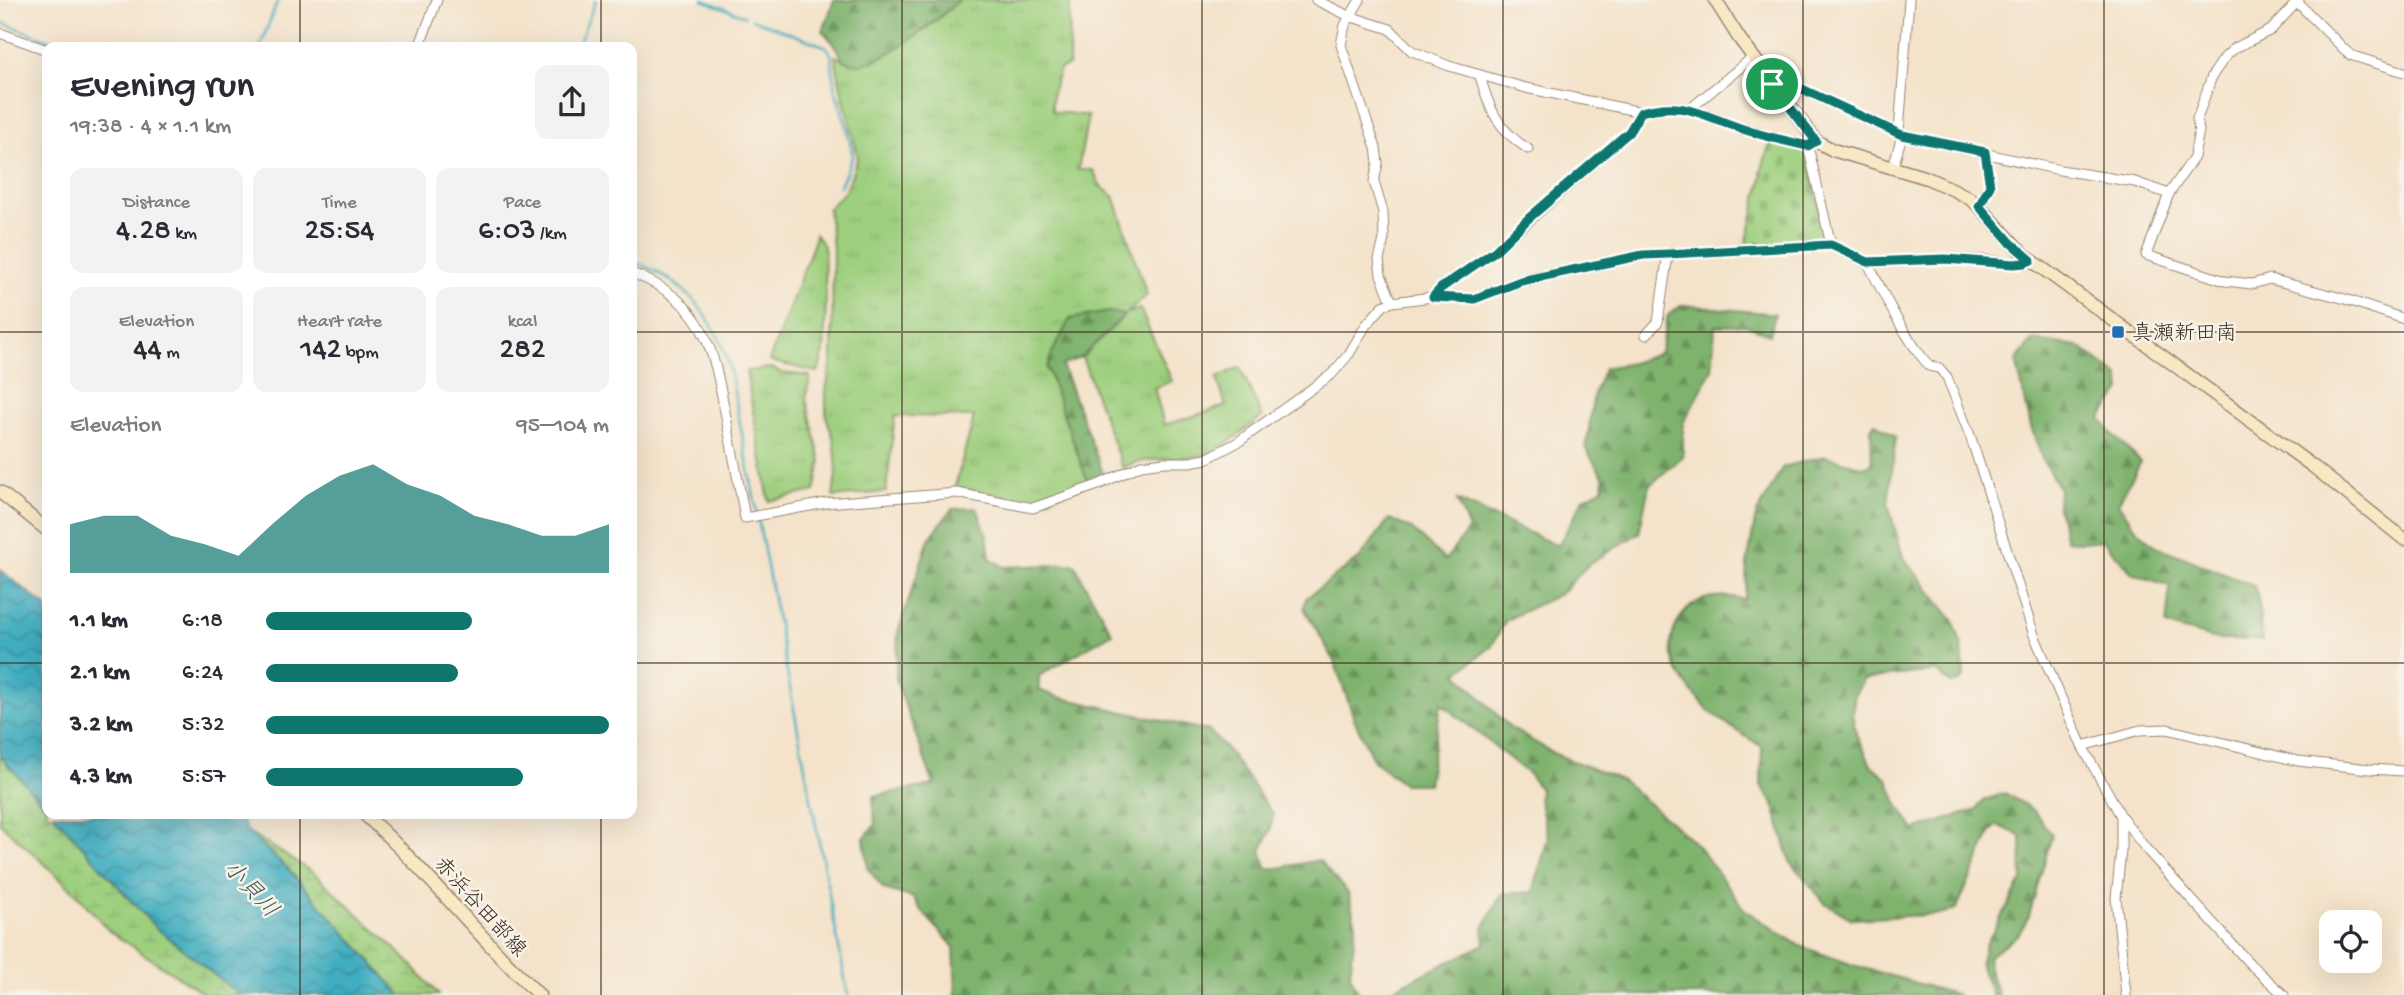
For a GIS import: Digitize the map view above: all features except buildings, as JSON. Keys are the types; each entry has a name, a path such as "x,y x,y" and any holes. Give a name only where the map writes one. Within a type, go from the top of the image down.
{"street":[{"path":"421,42 437,0"},
{"path":"1316,0 1349,16 1390,29 1412,51 1480,76 1641,112 1655,108 1691,108 1740,128 1833,150 1954,190 1979,206 2011,243 2031,260 2315,468 2404,539"},
{"path":"1360,0 1349,16 1341,45 1376,148 1378,163 1374,182 1383,212 1384,239 1379,260 1381,275 1392,302"},
{"path":"1715,0 1812,144 1831,245"},
{"path":"1893,168 1900,133 1909,0"},
{"path":"2404,72 2350,55 2297,1 2271,30 2235,48 2212,76 2197,119 2199,131 2194,157 2168,194 2146,255 2225,281 2252,284 2270,279 2345,299 2404,319"},
{"path":"0,33 42,48"},
{"path":"1691,108 1753,57"},
{"path":"1480,76 1487,103 1500,125 1513,139 1528,149"},
{"path":"1772,84 1785,82 1900,133 2060,170 2135,182 2168,194"},
{"path":"1433,297 1441,288 1495,251 1629,132 1641,112"},
{"path":"1979,206 1990,186 1985,152"},
{"path":"637,276 672,294 702,327 718,370 745,517 826,503 957,493 1033,508 1098,485 1141,465 1190,463 1206,459 1238,442 1332,374 1349,354 1366,325 1383,306 1392,302 1433,297 1474,299 1521,281 1643,255 1831,245 1868,262 1945,259 2014,264 2031,260"},
{"path":"1646,335 1658,322 1668,254"},
{"path":"1868,262 1893,313 1919,354 1929,366 1940,368 1947,377 1971,438 2034,635 2082,746 2121,816 2155,859 2250,964 2284,995"},
{"path":"0,492 42,526"},
{"path":"2082,746 2140,730 2166,729 2298,761 2404,771"},
{"path":"2121,816 2116,898 2126,995"},
{"name":"赤浜谷田部線","path":"369,819 402,848 513,970 540,995"}],"green space":[{"path":"834,0 959,0 897,48 870,62 859,64 843,60 823,31"},
{"path":"959,0 1070,0 1069,65 1060,69 1052,93 1052,111 1088,116 1078,170 1093,170 1100,186 1114,196 1147,295 1127,313 1140,309 1172,381 1154,388 1164,425 1226,406 1217,378 1240,367 1262,417 1223,446 1197,456 1150,460 1122,467 1082,357 1125,315 1109,312 1070,319 1047,368 1088,483 1036,503 955,487 974,417 895,416 886,492 833,497 837,467 834,440 826,416 826,390 832,360 833,248 828,209 846,190 858,157 835,56 843,60 922,32"},
{"path":"1771,140 1802,147 1807,153 1826,241 1746,245 1763,173 1761,172"},
{"path":"815,234 824,246 826,307 824,351 818,372 769,361"},
{"path":"1682,305 1775,314 1770,334 1745,325 1715,326 1712,370 1683,423 1683,456 1649,486 1639,533 1588,565 1560,594 1506,620 1491,647 1457,673 1509,727 1555,754 1622,780 1698,846 1745,910 1800,946 1856,966 1958,995 1381,995 1485,944 1483,928 1502,894 1533,892 1548,837 1539,798 1540,790 1530,775 1441,703 1428,784 1404,784 1374,761 1355,721 1334,660 1304,608 1306,598 1360,558 1389,519 1412,529 1445,560 1469,529 1457,500 1558,546 1584,498 1603,488 1604,478 1586,449 1594,393 1604,368 1632,363 1660,353 1668,315"},
{"path":"1109,312 1125,315 1082,357 1062,365 1104,476 1088,483 1047,368 1070,319"},
{"path":"2033,340 2078,346 2119,376 2121,390 2101,418 2110,432 2141,462 2118,503 2137,530 2156,546 2254,586 2258,598 2262,640 2220,640 2166,625 2170,586 2133,574 2103,540 2066,541 2058,508 2059,488 2043,461 2031,427 2016,360"},
{"path":"771,368 782,373 810,376 806,399 821,461 815,491 769,501 746,371"},
{"path":"1875,423 1896,437 1888,504 1903,557 1953,620 1962,646 1964,675 1960,682 1951,683 1935,671 1864,679 1855,694 1852,714 1856,734 1871,765 1888,779 1897,803 1914,830 1976,810 1984,800 2005,793 2033,810 2052,835 2029,916 2018,935 1988,957 1998,995 1990,995 1992,994 1980,965 1985,946 2022,880 2021,836 1998,825 1991,831 1957,908 1944,914 1852,919 1825,903 1790,861 1773,803 1761,785 1762,747 1706,708 1684,681 1672,656 1671,646 1676,625 1689,608 1713,597 1745,599 1747,564 1756,515 1783,467 1825,456 1863,467 1872,464 1871,428"},
{"path":"977,508 987,535 990,558 1004,567 1075,564 1112,633 1039,676 1039,690 1058,697 1209,731 1226,748 1273,814 1270,832 1261,850 1266,867 1273,869 1319,860 1348,893 1356,924 1350,975 1360,995 956,995 954,947 919,908 914,898 884,889 868,869 864,838 875,825 873,796 934,785 896,680 898,632 929,539 952,509"},
{"path":"0,756 42,802 42,819 58,819 154,926 239,995 206,995 109,931 75,892 0,823"},
{"path":"246,830 315,874 408,961 439,995 401,995 288,869"}],"water":[{"path":"0,570 42,603 42,802 0,756"},
{"name":"小貝川","path":"58,819 242,819 246,830 288,869 401,995 239,995 154,926"}],"waterway":[{"path":"262,42 278,0"},
{"path":"579,42 596,0"},
{"path":"703,0 745,16"},
{"path":"752,19 827,47 831,54 835,89 853,156 840,186"},
{"path":"0,22 54,42"},
{"path":"637,263 667,278 694,300 714,329 729,365 848,995"}],"place":[{"name":"真瀬新田南","path":"2118,332"}],"route":[{"path":"1785,82 1899,131 1902,135 1985,152 1990,186 1979,206 2011,243 2031,260 2014,264 1945,259 1868,262 1831,245 1643,255 1521,281 1474,299 1433,297 1441,288 1495,251 1629,132 1641,112 1655,108 1691,108 1757,134 1808,146 1816,141 1772,84 1785,82"}]}
